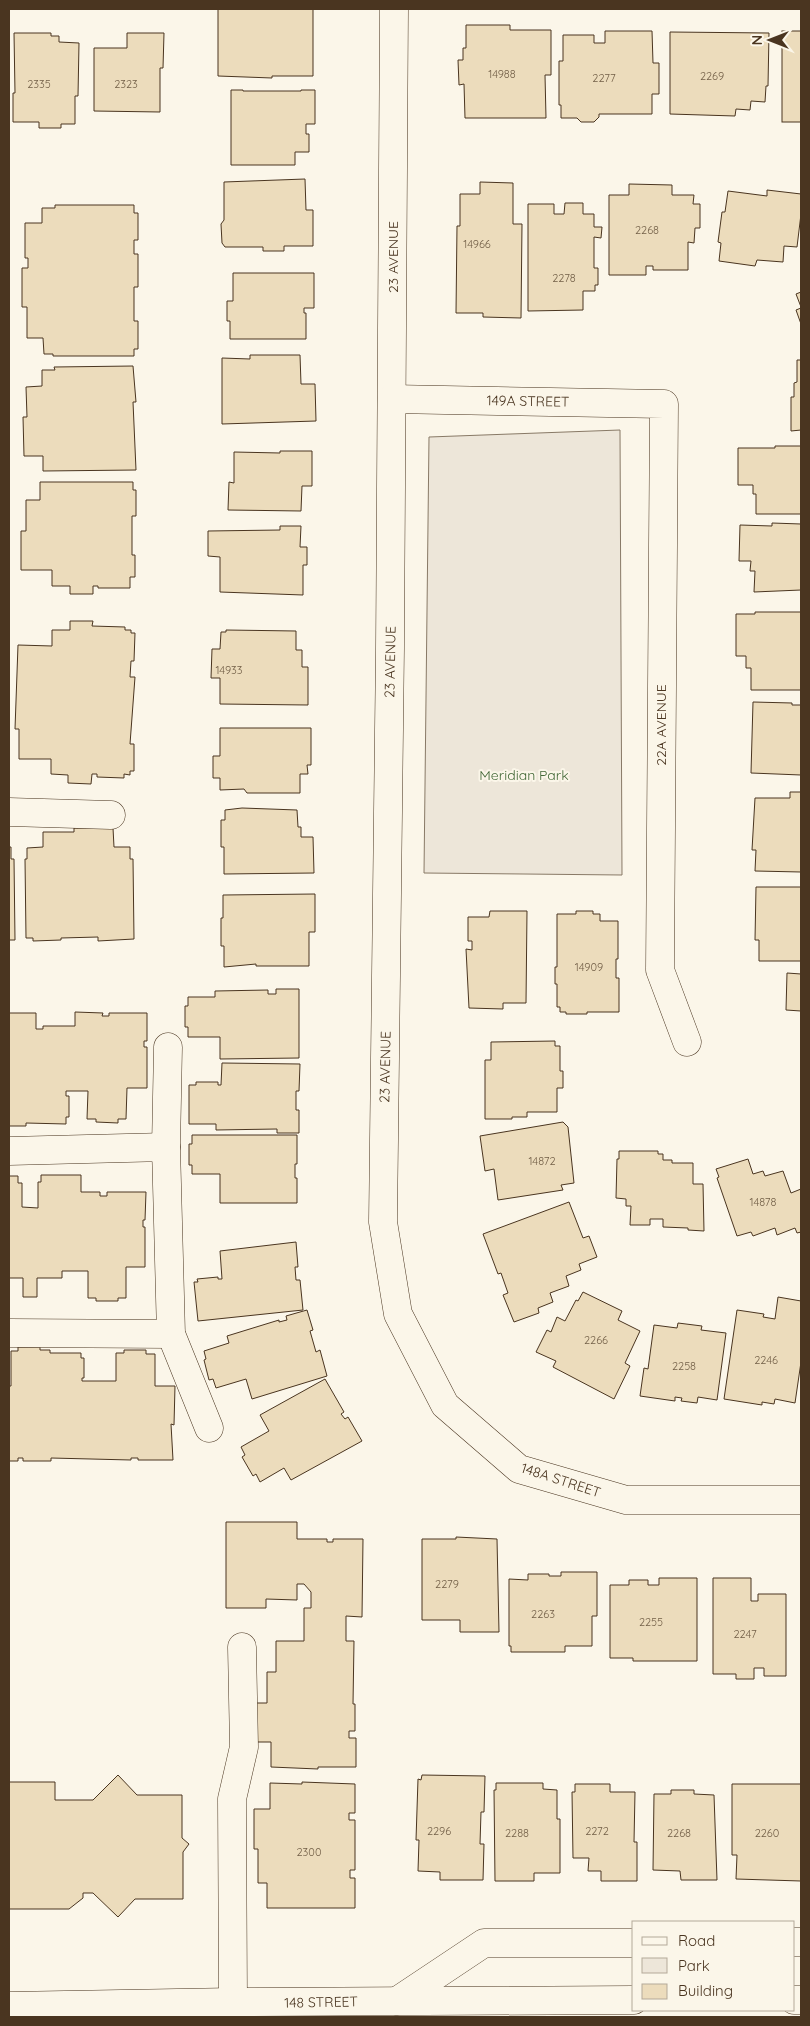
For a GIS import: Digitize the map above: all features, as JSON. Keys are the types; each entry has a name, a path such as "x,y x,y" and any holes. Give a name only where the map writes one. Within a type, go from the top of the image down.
{"street":[{"name":"23 AVENUE","path":"394,9 392,399 383,1222 398,1314"},
{"name":"149A STREET","path":"392,399 664,404"},
{"name":"22A AVENUE","path":"664,404 660,970 687,1042"},
{"path":"9,812 111,815"},
{"path":"168,1047 166,1147 171,1334 209,1428"},
{"path":"9,1151 166,1147"},
{"name":"148A STREET","path":"398,1314 445,1405 519,1469 626,1500 801,1500"},
{"path":"9,1333 171,1334"},
{"path":"233,2002 232,1799 244,1747 242,1647"},
{"path":"397,2001 484,1943 632,1943"},
{"name":"148 STREET","path":"9,2006 233,2002 632,2000"}],"green space":[{"name":"Meridian Park","path":"620,430 622,875 424,873 429,437"}],"building":[{"path":"218,9 313,9 313,76 272,76 272,78 218,76"},
{"path":"466,25 510,25 510,30 551,30 551,75 545,75 546,118 465,118 464,84 459,85 458,60 463,60 463,48 466,48"},
{"path":"605,31 652,31 653,63 659,63 659,94 652,94 652,114 599,114 599,117 594,122 581,122 577,118 561,118 561,105 559,105 559,61 563,61 563,35 594,35 594,43 605,43"},
{"path":"782,31 801,31 801,122 782,122"},
{"path":"670,32 769,33 768,86 766,86 765,102 751,101 750,110 736,109 735,116 670,114"},
{"path":"14,33 51,33 51,36 59,36 59,42 79,43 78,96 75,96 75,124 61,124 61,128 39,128 39,122 13,122 13,93 15,93"},
{"path":"127,33 164,33 163,68 160,68 160,112 94,111 94,48 127,48"},
{"path":"231,90 315,90 315,124 306,124 306,134 309,134 309,152 295,152 295,165 231,165"},
{"path":"305,179 306,210 313,210 313,246 284,246 284,251 263,251 263,247 225,247 222,243 221,224 224,220 224,182"},
{"path":"480,182 513,183 513,224 522,224 521,318 483,317 483,313 456,313 457,226 460,226 460,194 480,194"},
{"path":"629,184 672,185 672,195 694,195 693,204 700,204 700,228 695,228 694,243 688,242 688,270 653,270 653,266 646,266 646,275 609,275 609,195 629,195"},
{"path":"767,190 801,194 801,214 797,247 784,246 783,262 757,260 755,266 719,261 721,243 718,242 722,212 725,212 728,191 767,196"},
{"path":"565,203 583,203 583,214 594,214 594,227 602,227 601,238 594,237 594,268 598,268 598,285 595,285 595,291 583,291 583,310 528,311 528,204 554,204 554,214 564,214"},
{"path":"55,205 134,205 134,213 138,213 138,240 134,240 134,254 138,254 138,287 134,287 134,321 138,321 138,349 134,349 134,356 53,356 53,354 44,354 43,338 27,338 27,307 22,307 22,268 28,268 28,258 25,258 25,223 42,223 42,208 55,208"},
{"path":"233,273 314,273 314,308 304,308 304,313 306,313 306,339 230,339 230,321 227,321 227,301 233,301"},
{"path":"801,292 801,307 796,294"},
{"path":"801,308 801,324 796,310"},
{"path":"250,355 300,355 301,384 315,384 316,421 222,424 222,358 250,359"},
{"path":"797,360 801,360 801,430 791,431 791,397 794,397 794,383 797,382"},
{"path":"133,366 136,402 133,402 136,470 43,471 43,456 24,456 23,417 27,417 26,387 42,386 42,370 55,370 54,367"},
{"path":"775,446 801,446 801,514 756,514 756,494 753,494 753,485 738,485 738,448 775,448"},
{"path":"280,451 312,451 312,486 302,486 301,511 228,510 229,482 234,483 234,452 280,453"},
{"path":"40,482 133,482 133,490 136,490 136,516 132,516 132,555 135,555 135,577 130,577 130,588 98,588 98,586 93,586 93,594 70,594 70,586 52,586 52,570 21,570 21,531 26,531 26,500 40,500"},
{"path":"772,523 801,524 801,590 754,592 755,571 750,571 751,561 739,561 740,525 772,526"},
{"path":"280,526 301,526 300,547 307,547 307,565 303,565 303,595 220,592 220,557 208,556 208,531 280,530"},
{"path":"755,612 801,612 801,690 751,690 751,668 746,668 746,656 736,656 736,614 755,614"},
{"path":"70,621 93,621 92,626 125,627 125,630 131,630 131,633 135,633 134,661 131,661 130,677 135,677 130,744 134,744 134,771 130,771 130,775 124,774 124,778 97,777 97,774 92,774 91,784 68,783 68,775 51,774 51,759 19,759 19,729 15,729 18,645 52,646 52,630 70,630"},
{"path":"226,630 296,631 296,650 302,650 302,667 308,667 308,705 220,704 220,678 211,678 212,649 220,649 221,632 226,632"},
{"path":"753,702 801,705 801,775 751,773"},
{"path":"220,728 311,728 311,765 307,765 308,774 300,774 300,793 247,793 244,789 220,790 220,778 213,778 213,756 220,756"},
{"path":"790,792 801,792 801,872 755,871 756,850 752,850 755,798 790,798"},
{"path":"242,808 297,810 298,827 301,827 301,837 313,837 314,873 224,874 221,820 225,820 225,810"},
{"path":"74,828 113,828 114,847 130,847 130,859 133,859 134,939 98,941 98,937 33,941 33,938 26,938 25,859 27,859 27,848 43,847 43,832 74,832"},
{"path":"9,847 11,847 11,859 14,859 15,940 9,940"},
{"path":"756,887 801,887 801,961 759,961 759,940 755,940"},
{"path":"315,894 315,932 309,932 309,966 256,966 256,964 224,967 224,946 221,946 223,895"},
{"path":"490,911 527,911 526,1003 503,1003 503,1009 469,1008 466,949 472,950 472,941 468,941 468,917 489,917"},
{"path":"576,911 593,911 593,914 600,914 600,921 618,921 616,978 619,978 619,1012 566,1014 566,1012 560,1012 560,1007 557,1007 555,967 557,967 557,914 576,914"},
{"path":"787,973 801,974 801,1011 786,1010"},
{"path":"276,989 299,989 299,1058 220,1059 220,1037 188,1037 188,1027 185,1027 185,1006 188,1006 188,997 215,997 215,991 268,990 268,994 276,994"},
{"path":"75,1012 103,1013 102,1016 109,1016 109,1013 147,1013 147,1041 144,1041 144,1047 147,1047 147,1088 127,1088 126,1119 118,1119 118,1123 96,1122 96,1119 87,1119 88,1091 66,1091 66,1096 69,1096 69,1117 66,1117 66,1124 26,1123 26,1126 9,1126 9,1013 36,1013 36,1029 43,1029 43,1026 75,1026"},
{"path":"555,1041 555,1046 560,1046 560,1071 563,1071 563,1088 557,1088 557,1112 527,1112 527,1117 485,1119 485,1060 491,1060 491,1042"},
{"path":"222,1063 300,1064 299,1091 296,1091 296,1110 299,1110 299,1133 277,1133 277,1129 216,1130 216,1124 189,1124 189,1085 196,1085 196,1082 218,1082 218,1085 221,1085"},
{"path":"563,1122 568,1127 574,1183 561,1185 563,1190 498,1200 494,1169 485,1171 480,1136"},
{"path":"192,1135 297,1135 295,1178 297,1178 297,1203 220,1203 220,1174 192,1174 192,1165 189,1165 189,1144 192,1144"},
{"path":"619,1151 658,1151 658,1154 663,1154 663,1160 672,1160 672,1163 693,1163 693,1184 703,1184 704,1231 663,1227 663,1219 650,1219 650,1225 630,1225 631,1206 626,1206 626,1199 616,1198"},
{"path":"748,1159 753,1174 763,1171 765,1176 783,1171 791,1193 801,1189 801,1232 797,1233 795,1228 777,1235 775,1228 753,1236 751,1232 737,1236 717,1178 719,1177 716,1169"},
{"path":"41,1175 81,1175 81,1192 100,1192 100,1196 107,1196 107,1192 146,1192 145,1220 143,1220 143,1227 145,1227 145,1267 126,1267 126,1298 118,1298 118,1301 96,1301 96,1298 88,1298 88,1271 62,1271 62,1278 37,1278 37,1297 23,1297 23,1278 9,1278 9,1176 18,1176 18,1183 22,1183 22,1207 38,1208 38,1182 41,1182"},
{"path":"569,1202 583,1238 589,1236 597,1257 579,1264 581,1270 566,1276 569,1286 550,1293 553,1302 538,1308 539,1313 514,1322 503,1295 508,1293 501,1273 498,1274 483,1234"},
{"path":"296,1242 298,1267 295,1267 296,1280 300,1280 303,1310 198,1321 194,1282 198,1282 197,1279 218,1277 218,1279 222,1279 220,1251"},
{"path":"583,1292 622,1311 618,1320 640,1331 625,1363 630,1366 614,1399 553,1367 556,1361 536,1352 547,1330 551,1332 557,1317 565,1321 576,1300 578,1301"},
{"path":"778,1297 801,1301 801,1362 795,1403 775,1399 774,1404 762,1402 762,1405 724,1399 737,1310 764,1314 763,1317 775,1319"},
{"path":"307,1310 313,1330 310,1331 316,1352 320,1350 327,1376 252,1399 246,1379 216,1388 213,1379 209,1380 204,1360 206,1359 204,1351 229,1343 227,1336 279,1320 279,1322 287,1320 286,1316"},
{"path":"678,1323 702,1326 701,1330 726,1333 717,1400 698,1397 697,1403 681,1401 682,1398 675,1397 675,1401 640,1396 644,1368 648,1369 654,1325 677,1328"},
{"path":"18,1347 40,1347 40,1350 50,1350 50,1353 81,1353 81,1358 84,1358 84,1378 82,1378 82,1381 116,1381 116,1353 124,1353 124,1350 146,1350 146,1354 155,1354 155,1386 175,1386 174,1425 171,1424 173,1460 51,1458 51,1461 23,1461 23,1458 18,1458 18,1461 9,1461 11,1351 18,1351"},
{"path":"325,1379 344,1412 341,1414 345,1419 348,1417 362,1441 291,1480 284,1468 260,1482 256,1474 253,1476 242,1457 245,1455 241,1447 269,1431 260,1415"},
{"path":"226,1522 297,1522 297,1539 327,1539 327,1542 333,1542 333,1539 363,1539 362,1617 346,1616 346,1641 354,1641 353,1704 355,1704 355,1731 349,1731 349,1738 356,1738 356,1767 318,1767 318,1769 271,1767 271,1742 255,1742 256,1703 267,1703 267,1672 276,1672 276,1641 304,1641 304,1608 311,1608 311,1592 304,1584 297,1584 297,1600 266,1599 266,1608 226,1608"},
{"path":"456,1537 497,1539 499,1632 460,1632 460,1620 422,1620 422,1539 456,1539"},
{"path":"561,1572 597,1572 597,1616 592,1616 592,1646 565,1646 565,1652 511,1652 511,1646 509,1646 509,1579 528,1580 528,1574 561,1576"},
{"path":"659,1578 697,1578 697,1661 633,1661 633,1658 610,1658 610,1585 629,1585 629,1580 648,1580 648,1585 659,1585"},
{"path":"713,1578 751,1578 751,1601 758,1601 758,1594 786,1594 786,1676 764,1676 764,1668 754,1668 754,1679 736,1679 736,1674 713,1674"},
{"path":"118,1775 137,1795 182,1795 182,1838 189,1844 183,1852 183,1899 135,1899 118,1917 93,1893 83,1893 83,1898 69,1909 9,1909 9,1782 55,1782 55,1800 93,1800"},
{"path":"422,1775 485,1776 484,1812 481,1812 480,1844 484,1844 483,1880 440,1880 440,1872 418,1871 419,1840 416,1840 418,1779 421,1780"},
{"path":"302,1782 355,1784 355,1813 349,1813 349,1820 355,1820 355,1870 350,1870 350,1878 355,1878 355,1908 267,1908 267,1883 258,1883 258,1849 254,1849 254,1809 270,1809 270,1783 302,1784"},
{"path":"496,1783 543,1783 543,1789 557,1790 557,1819 560,1819 560,1873 534,1873 534,1881 495,1881 494,1790 496,1790"},
{"path":"575,1784 610,1784 610,1792 635,1792 634,1842 637,1842 637,1881 601,1881 601,1871 588,1871 589,1858 573,1858 572,1792 575,1792"},
{"path":"732,1784 801,1784 801,1881 736,1879 737,1855 732,1855"},
{"path":"671,1790 694,1790 694,1794 714,1795 717,1880 681,1880 680,1871 653,1870 654,1794 671,1794"}]}
